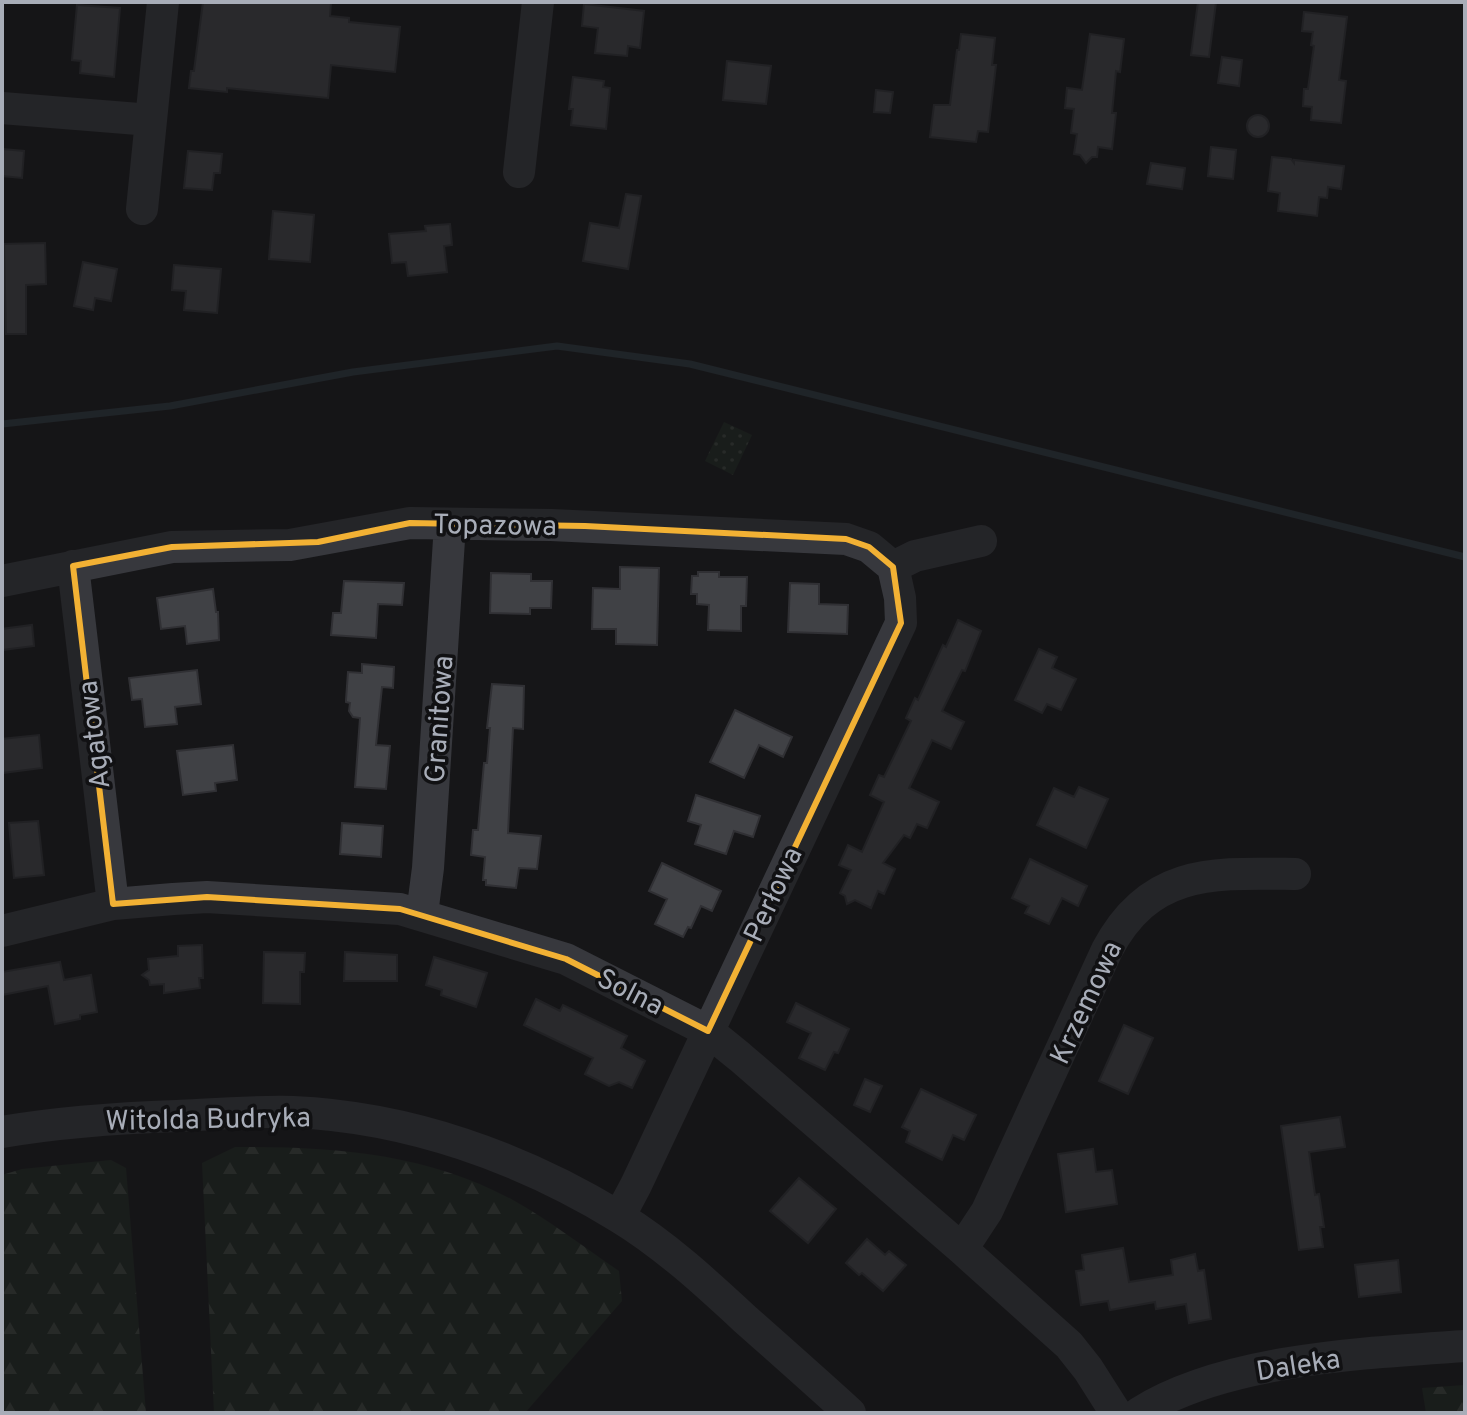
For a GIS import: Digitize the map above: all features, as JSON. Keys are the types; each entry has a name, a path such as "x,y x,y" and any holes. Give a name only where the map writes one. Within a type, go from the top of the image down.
{"street":[{"path":"142,209 163,2"},
{"path":"519,172 538,2"},
{"path":"2,108 151,120"},
{"name":"Topazowa","path":"2,581 172,547 290,545 410,523 585,526 846,539 869,547 893,567"},
{"name":"Granitowa","path":"422,914 428,868 450,524"},
{"path":"893,567 915,556 981,541"},
{"name":"Agatowa","path":"73,566 113,904"},
{"name":"Perłowa","path":"619,1217 901,623 900,598 893,567"},
{"name":"Krzemowa","path":"962,1249 980,1224 1107,950 1133,910 1168,886 1203,877 1295,874"},
{"name":"Solna","path":"2,931 113,904 207,897 400,909 566,959 708,1031 1069,1345 1116,1413"},
{"name":"Witolda Budryka","path":"2,1132 48,1124 259,1112 335,1116 442,1137 501,1156 619,1217 696,1274 850,1413"},
{"name":"Daleka","path":"1139,1413 1182,1391 1259,1370 1349,1356 1465,1346"}],"highlighted area":[{"path":"410,523 585,526 846,539 869,547 893,567 901,623 708,1031 566,959 400,909 207,897 113,904 73,566 172,547 318,542"}],"green space":[{"path":"724,422 752,435 733,475 705,461"},
{"path":"235,1147 307,1148 378,1156 413,1162 480,1184 527,1208 619,1271 622,1301 525,1413 214,1413 202,1163"},
{"path":"111,1160 126,1168 146,1413 2,1413 2,1175 22,1169"},
{"path":"1465,1385 1465,1413 1426,1413 1422,1388"}],"building":[{"path":"203,2 331,2 330,16 349,18 349,22 400,27 395,72 331,65 328,98 227,88 227,92 189,88"},
{"path":"1198,2 1216,2 1209,57 1191,55"},
{"path":"584,4 644,11 640,48 628,46 627,56 595,53 598,28 582,26"},
{"path":"77,5 120,8 114,77 80,73 81,61 72,60"},
{"path":"1304,12 1347,17 1339,80 1346,81 1341,123 1311,120 1312,107 1303,106 1314,46 1311,45 1313,32 1302,31"},
{"path":"961,34 995,38 992,65 996,65 988,132 978,131 976,142 930,137 934,105 950,105"},
{"path":"1090,34 1124,39 1120,72 1116,71 1112,149 1098,147 1097,157 1086,163 1080,155 1074,154 1077,134 1071,133 1074,109 1065,108 1067,88 1082,90"},
{"path":"1222,57 1242,60 1239,86 1218,83"},
{"path":"727,61 771,66 766,104 723,100"},
{"path":"573,77 604,81 603,87 610,88 606,129 571,125 573,109 569,109"},
{"path":"876,90 893,92 890,113 874,112"},
{"path":"1258,115 1266,118 1269,126 1266,134 1258,137 1250,134 1247,126 1250,118"},
{"path":"1211,147 1236,150 1233,179 1208,176"},
{"path":"2,149 24,151 22,178 2,176"},
{"path":"188,151 222,154 220,173 214,173 212,190 184,188"},
{"path":"1272,157 1291,159 1294,163 1294,160 1344,166 1341,189 1328,187 1327,198 1319,197 1317,216 1278,211 1280,193 1268,191"},
{"path":"1151,163 1185,168 1182,189 1147,184"},
{"path":"626,194 641,196 628,269 583,261 590,223 619,228"},
{"path":"273,211 314,215 310,262 269,259"},
{"path":"450,224 452,245 444,246 447,272 408,276 406,262 392,263 389,234 426,231 425,226"},
{"path":"45,243 46,284 26,285 26,334 6,334 4,244"},
{"path":"83,262 117,269 111,301 95,298 93,310 74,306"},
{"path":"174,265 221,269 217,313 184,310 186,291 172,290"},
{"path":"620,567 659,568 657,645 616,644 616,629 592,629 593,588 620,589"},
{"path":"698,572 719,572 719,577 747,577 746,606 741,606 741,631 708,630 709,605 697,604 697,594 691,594 692,576 698,576"},
{"path":"491,573 531,574 531,581 552,581 551,608 530,608 530,614 490,613"},
{"path":"344,581 404,583 402,605 378,604 376,638 331,635 333,613 341,613"},
{"path":"790,583 819,584 819,604 848,605 847,634 788,632"},
{"path":"213,589 219,640 187,644 185,626 161,629 157,598"},
{"path":"958,620 981,631 965,671 962,670 942,711 964,722 951,749 932,740 909,788 939,802 927,828 917,824 910,838 904,835 883,863 895,869 884,894 878,891 871,908 855,900 847,904 845,896 840,893 851,870 839,865 848,845 862,852 884,802 870,795 879,775 884,777 911,721 906,718 915,698 918,700"},
{"path":"32,625 34,646 2,650 2,629"},
{"path":"1039,649 1057,657 1052,668 1076,679 1061,710 1047,704 1042,713 1015,700"},
{"path":"362,664 394,667 393,688 382,687 376,745 390,746 386,789 355,787 360,718 353,717 349,711 350,703 346,700 348,672 362,673"},
{"path":"197,670 201,704 175,707 177,724 145,727 142,699 132,700 129,678"},
{"path":"492,684 524,686 523,729 513,728 508,833 541,836 537,869 519,868 516,888 486,885 486,880 483,880 485,857 471,855 473,830 478,830 484,763 487,763"},
{"path":"735,710 792,737 783,757 759,745 744,778 710,762"},
{"path":"39,735 42,768 2,773 2,739"},
{"path":"233,745 237,780 215,783 216,791 183,795 177,751"},
{"path":"1079,787 1108,799 1086,848 1037,825 1054,788 1074,797"},
{"path":"696,795 760,816 753,837 734,831 726,854 695,844 701,825 688,821"},
{"path":"38,821 44,875 14,878 9,823"},
{"path":"342,823 383,826 381,857 340,854"},
{"path":"1030,859 1087,886 1078,906 1062,898 1049,924 1025,913 1029,906 1012,898"},
{"path":"662,863 721,891 712,911 701,906 683,937 655,924 667,899 649,891"},
{"path":"202,945 203,978 199,978 200,988 164,993 164,984 150,985 142,975 149,970 148,959 178,956 178,946"},
{"path":"264,952 305,953 304,972 300,972 300,1004 263,1003"},
{"path":"345,952 397,955 397,981 344,981"},
{"path":"434,957 487,973 476,1007 441,995 442,990 426,985"},
{"path":"60,962 64,980 91,975 97,1012 55,1024 48,986 2,995 2,972"},
{"path":"536,999 560,1011 563,1005 627,1036 621,1048 645,1061 632,1088 619,1082 609,1086 585,1074 593,1058 524,1025"},
{"path":"796,1003 849,1029 838,1053 834,1052 825,1070 799,1058 811,1033 787,1022"},
{"path":"1124,1025 1153,1038 1128,1094 1099,1081"},
{"path":"865,1079 882,1086 870,1112 854,1105"},
{"path":"921,1089 976,1115 964,1140 953,1135 942,1160 906,1142 910,1131 902,1127"},
{"path":"1340,1117 1345,1147 1309,1152 1315,1195 1319,1194 1324,1227 1320,1227 1323,1247 1299,1250 1281,1126"},
{"path":"1093,1149 1096,1172 1112,1170 1117,1204 1066,1212 1058,1154"},
{"path":"799,1178 836,1209 808,1243 770,1211"},
{"path":"867,1239 885,1255 889,1251 906,1265 883,1291 846,1263"},
{"path":"1123,1248 1129,1282 1173,1275 1171,1260 1195,1254 1198,1271 1204,1270 1211,1319 1189,1323 1186,1304 1156,1309 1155,1302 1110,1310 1108,1301 1081,1305 1076,1271 1084,1270 1082,1255"},
{"path":"1398,1260 1401,1292 1359,1297 1355,1265"}],"waterway":[{"path":"2,424 170,406 353,372 557,346 690,364 1465,557"}]}
